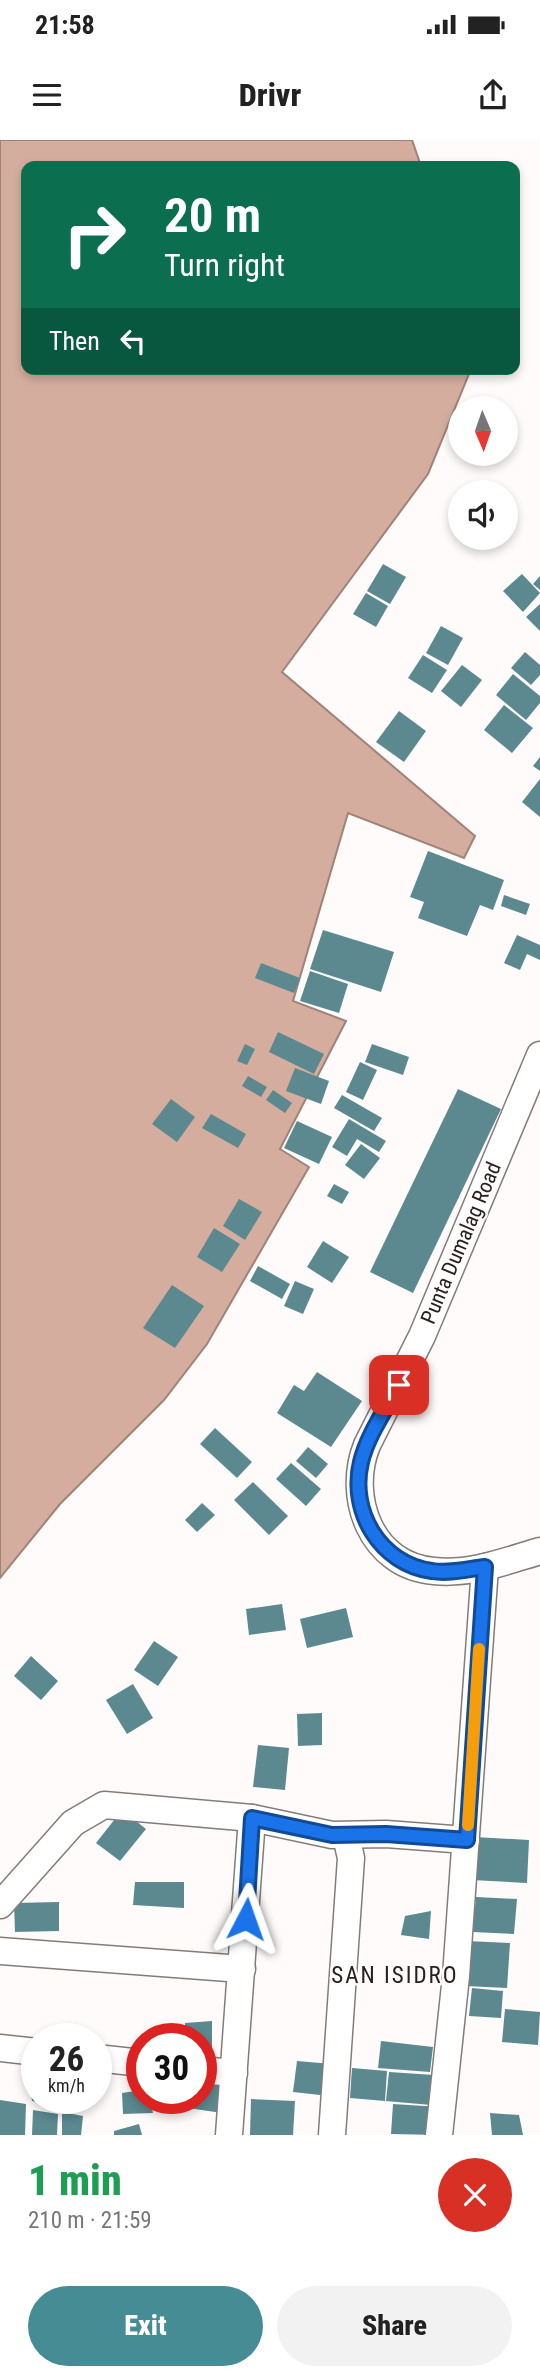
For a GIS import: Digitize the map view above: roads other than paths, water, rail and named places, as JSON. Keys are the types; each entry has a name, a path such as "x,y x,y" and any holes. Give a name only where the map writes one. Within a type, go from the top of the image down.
{"street":[{"name":"Punta Dumalag Road","path":"540,1055 422,1336 367,1445 361,1460 358,1486 364,1518 380,1544 419,1568 432,1571 485,1567 540,1551"},
{"path":"439,2135 467,1840 485,1567"},
{"path":"0,1905 73,1823 104,1805 252,1818 346,1836 386,1834 467,1840"},
{"path":"229,2135 252,1818"},
{"path":"332,2135 351,1858 346,1836"},
{"path":"0,1951 243,1969"},
{"path":"0,2048 21,2050"},
{"path":"217,2071 234,2073"}],"district":[{"name":"SAN ISIDRO","path":"395,1975"}]}
